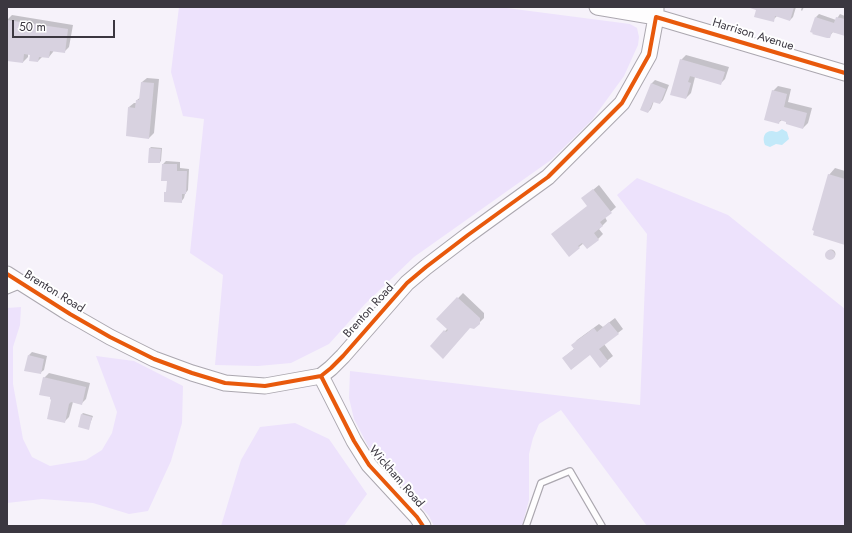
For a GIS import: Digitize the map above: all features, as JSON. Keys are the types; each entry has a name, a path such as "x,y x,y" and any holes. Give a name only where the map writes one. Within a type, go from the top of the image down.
{"street":[{"name":"Harrison Avenue","path":"597,7 656,12 845,73"},
{"name":"Brenton Road","path":"11,282 129,347 154,359 221,382 265,386 321,376 343,356 408,283 462,239 548,177 622,103 649,55 656,12"},
{"name":"Wickham Road","path":"321,376 354,441 369,465 417,517 423,526"}],"lane":[{"path":"526,526 541,483 570,471 602,526"}],"shaded area":[{"path":"179,7 499,7 630,24 637,28 639,37 638,45 624,76 592,120 551,160 414,257 365,304 329,344 291,363 258,366 215,365 223,275 190,253 204,119 183,116 171,72"},
{"path":"637,178 728,215 845,309 845,526 647,526 561,410 539,424 533,438 529,454 529,500 522,526 434,526 429,516 368,446 354,419 349,398 350,371 640,405 647,234 617,195"},
{"path":"21,307 20,325 13,347 13,384 23,439 32,457 50,466 86,460 102,450 112,433 117,412 96,356 134,361 183,386 182,423 171,461 148,511 129,514 93,503 42,499 7,503 7,308"},
{"path":"295,423 329,439 367,494 344,526 221,526 241,460 260,427"}],"water":[{"path":"782,129 787,132 789,139 782,145 776,144 770,147 765,145 764,135 767,132 777,132"}],"building":[{"path":"747,7 794,7 790,21 775,16 774,22 754,17 756,10"},
{"path":"815,17 834,23 836,17 845,19 845,36 832,32 830,38 812,34 813,33 810,32"},
{"path":"7,20 68,29 65,53 50,51 49,58 39,57 38,62 29,61 30,55 24,54 23,63 7,61"},
{"path":"680,59 725,72 721,85 690,76 688,82 691,83 686,99 670,95"},
{"path":"141,82 154,83 149,139 126,136 128,107 135,108 136,100 139,100"},
{"path":"651,83 666,89 660,104 653,102 648,113 640,110"},
{"path":"772,90 787,94 784,107 807,113 803,129 786,124 786,122 780,120 779,124 764,120"},
{"path":"149,148 161,149 160,163 148,163"},
{"path":"162,164 177,164 177,171 187,171 186,194 182,194 182,203 164,202 164,192 166,192 167,181 161,181"},
{"path":"828,174 845,179 845,245 813,235 814,231 812,230"},
{"path":"593,189 612,213 600,222 603,226 594,233 599,240 587,249 582,243 578,246 580,248 569,257 551,234 587,206 581,198"},
{"path":"830,250 835,255 830,260 825,255"},
{"path":"457,297 480,318 480,324 474,329 470,328 443,359 430,346 444,330 446,332 448,330 436,319"},
{"path":"609,322 619,334 599,349 608,361 600,368 590,355 571,370 562,358 574,349 571,345 594,328 597,332"},
{"path":"28,355 44,359 41,374 24,371"},
{"path":"43,377 86,387 82,405 71,402 69,404 65,423 47,419 51,400 50,397 39,395"},
{"path":"81,414 92,417 89,430 78,427"}],"cycle path":[{"path":"7,274 70,314 110,337 154,359 192,373 225,383 265,386 321,376 343,356 407,283 468,235 548,177 622,103 649,55 656,17 845,73"},
{"path":"321,376 354,441 369,465 417,517 423,526"}]}
